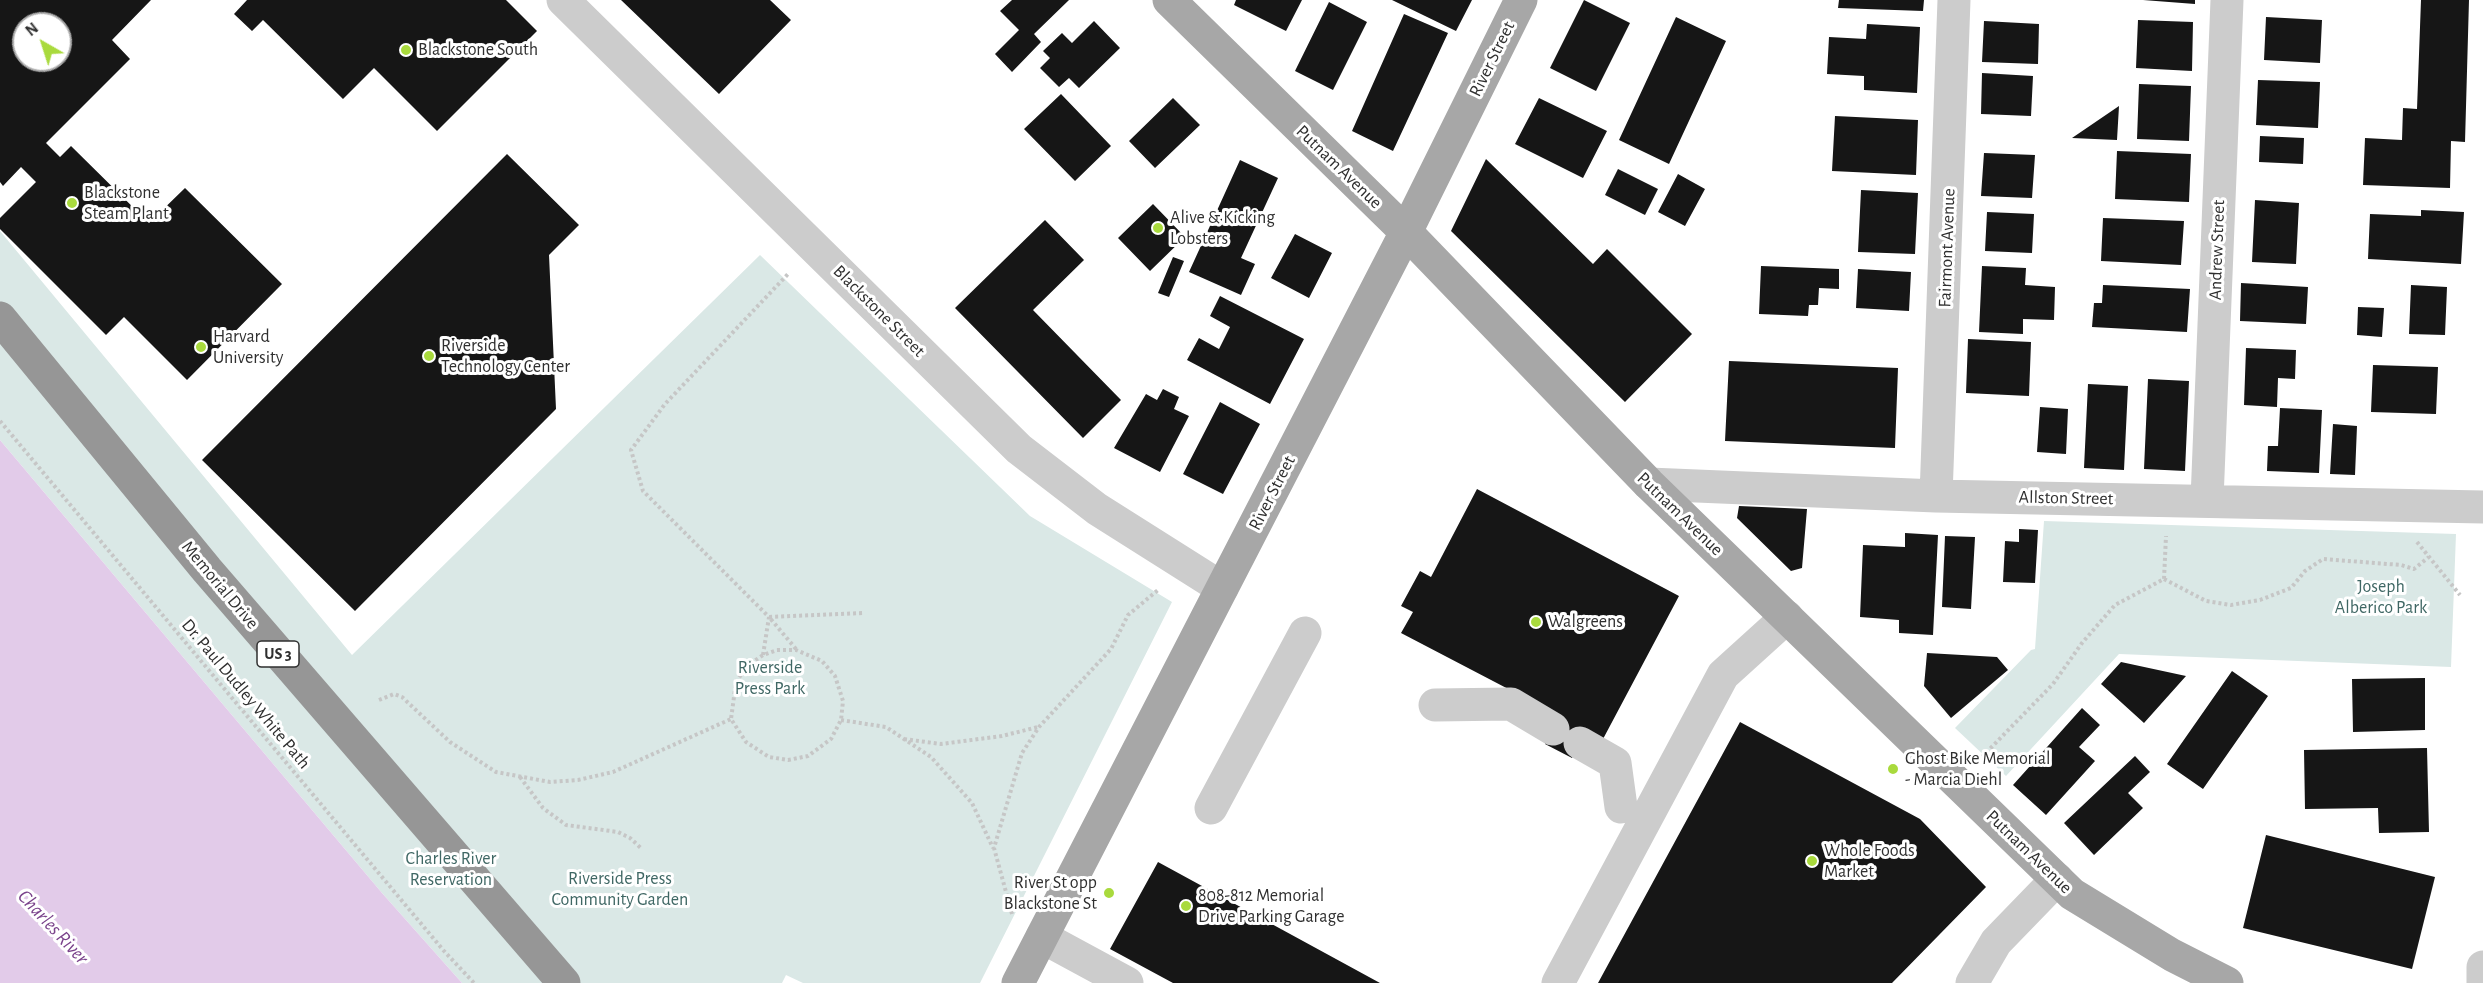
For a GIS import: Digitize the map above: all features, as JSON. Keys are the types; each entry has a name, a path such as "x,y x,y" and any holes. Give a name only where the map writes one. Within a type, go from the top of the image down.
{"highway":[{"name":"Memorial Drive","path":"0,318 207,570 564,983"}],"main road":[{"name":"Putnam Avenue","path":"1169,0 1406,232 1649,484 2072,894 2172,955 2227,983"},
{"name":"River Street","path":"1018,983 1406,232 1521,0"}],"street":[{"name":"Blackstone Street","path":"563,0 1019,449 1097,509 1222,588"},
{"name":"Fairmont Avenue","path":"1936,496 1954,0"},
{"name":"Andrew Street","path":"2207,500 2227,0"},
{"name":"Allston Street","path":"1649,484 1936,496 2483,507"},
{"path":"1558,983 1723,675 1787,617"},
{"path":"1211,808 1305,633"},
{"path":"1435,705 1511,704 1615,763 1621,807"},
{"path":"1972,983 1996,942 2057,879"},
{"path":"1042,937 1127,983"},
{"path":"2483,967 2483,983"}],"path":[{"path":"796,650 769,617 643,491 631,450 664,404 813,247"},
{"name":"Dr. Paul Dudley White Path","path":"0,421 444,951 474,983"},
{"path":"2164,579 2166,532"},
{"path":"2411,534 2460,596"},
{"path":"2164,579 2206,601 2231,605 2260,600 2291,588 2305,571 2323,559 2401,565 2414,569 2429,557"},
{"path":"1982,758 2053,684 2082,643 2115,605 2164,579"},
{"path":"993,848 1022,753 1039,727 1111,649 1128,615 1158,590"},
{"path":"769,617 865,613"},
{"path":"763,655 769,617"},
{"path":"777,650 796,650 822,661 835,676 843,701 841,720 825,746 808,756 788,760 769,757 746,742 731,719 736,682 747,666 763,655 777,650"},
{"path":"379,700 394,694 402,697 473,759 496,772 550,782 578,780 613,772 731,719"},
{"path":"841,720 886,727 931,757 972,802 993,848 1013,918"},
{"path":"903,739 941,744 1002,736 1039,727"},
{"path":"520,777 543,808 566,825 618,832 630,838 642,849"}],"green space":[{"name":"Riverside Press Park","path":"0,231 352,655 760,255 1030,516 1172,602 980,983 803,983 786,975 782,983 462,983 382,893 0,440"},
{"name":"Joseph Alberico Park","path":"2044,521 2456,534 2451,667 2119,654 2006,776 1955,728 2031,650 2035,649"}],"water":[{"name":"Charles River","path":"0,440 382,893 462,983 0,983"}],"building":[{"name":"Blackstone Steam Plant","path":"0,0 151,0 112,40 130,59 46,143 60,157 71,146 149,223 185,188 282,284 187,380 124,317 106,335 0,229 0,218 36,182 21,167 3,186 0,182"},
{"name":"Blackstone South","path":"247,0 506,0 537,31 437,131 374,68 343,99 263,20 252,31 234,14"},
{"path":"621,0 770,0 791,20 719,94"},
{"path":"1012,0 1069,0 1034,34 1041,42 1012,72 995,54 1019,30 1000,11"},
{"path":"1236,0 1302,0 1286,31 1234,5"},
{"path":"1392,0 1472,0 1456,31"},
{"path":"1584,0 1630,23 1596,91 1550,68"},
{"path":"1839,0 1924,0 1923,11 1838,8"},
{"path":"2143,0 2195,0 2195,4"},
{"path":"2421,0 2469,0 2465,142 2451,141 2450,188 2363,185 2365,138 2402,140 2403,108 2417,109"},
{"path":"1329,2 1367,22 1333,90 1295,71"},
{"path":"1404,14 1448,33 1393,151 1352,131"},
{"path":"1676,17 1726,41 1669,164 1619,140"},
{"path":"2266,17 2322,20 2320,63 2264,60"},
{"path":"2138,20 2193,22 2192,71 2136,68"},
{"path":"1094,21 1120,48 1079,88 1069,78 1059,87 1040,68 1050,58 1043,51 1062,33 1072,43"},
{"path":"1984,21 2039,24 2038,64 1982,62"},
{"path":"1867,24 1920,27 1917,93 1864,90 1864,76 1827,74 1829,37 1866,39"},
{"path":"1982,73 2033,76 2031,116 1981,114"},
{"path":"2258,80 2320,82 2318,128 2256,125"},
{"path":"2139,84 2191,86 2189,141 2137,139"},
{"path":"1061,94 1111,146 1075,181 1024,129"},
{"path":"1173,98 1200,125 1155,168 1129,141"},
{"path":"1539,98 1607,131 1583,178 1515,144"},
{"path":"2119,106 2117,140 2072,138"},
{"path":"1835,116 1918,120 1916,175 1832,171"},
{"path":"2260,136 2304,138 2303,164 2259,162"},
{"path":"2117,151 2191,154 2189,202 2115,199"},
{"path":"1984,153 2035,155 2032,198 1981,196"},
{"name":"Riverside Technology Center","path":"507,154 579,225 549,255 556,409 355,611 202,460"},
{"path":"1486,159 1593,264 1607,249 1692,334 1625,402 1451,231"},
{"path":"1240,160 1278,178 1241,258 1255,264 1241,295 1189,272"},
{"path":"1618,169 1658,189 1645,215 1605,195"},
{"path":"1678,174 1705,189 1685,226 1658,212"},
{"path":"1861,190 1918,193 1915,254 1858,252"},
{"path":"2255,200 2299,203 2296,264 2252,262"},
{"path":"1153,204 1185,237 1150,271 1118,238"},
{"path":"2421,210 2464,212 2461,264 2368,259 2370,214 2421,216"},
{"path":"1987,212 2034,214 2032,253 1985,251"},
{"path":"2103,218 2184,221 2181,265 2101,261"},
{"path":"1045,220 1084,260 1033,310 1121,400 1083,438 955,308"},
{"path":"1295,234 1332,253 1309,298 1271,278"},
{"path":"1173,257 1184,261 1169,297 1158,293"},
{"path":"1761,266 1839,269 1839,289 1819,288 1818,305 1809,305 1808,316 1759,314"},
{"path":"1982,266 2026,268 2025,285 2055,287 2054,320 2023,319 2023,334 1979,332"},
{"path":"1858,269 1911,272 1909,311 1856,308"},
{"path":"2241,283 2308,287 2306,324 2240,321"},
{"path":"2103,285 2190,289 2187,332 2092,327 2094,303 2102,303"},
{"path":"2411,285 2447,287 2445,335 2409,334"},
{"path":"1220,296 1304,339 1270,404 1187,360 1199,338 1219,349 1230,327 1210,316"},
{"path":"2358,307 2384,308 2382,337 2357,335"},
{"path":"1968,339 2031,342 2029,396 1966,393"},
{"path":"2246,348 2296,350 2295,379 2278,378 2277,407 2244,405"},
{"path":"1729,361 1898,368 1895,448 1725,441"},
{"path":"2373,365 2438,367 2436,414 2371,412"},
{"path":"2148,379 2189,381 2185,471 2144,469"},
{"path":"2088,384 2128,386 2124,470 2084,468"},
{"path":"1163,389 1179,397 1174,409 1189,416 1160,472 1114,448 1146,394 1157,400"},
{"path":"1220,402 1260,424 1223,494 1183,474"},
{"path":"2040,407 2068,409 2066,454 2037,452"},
{"path":"2280,408 2322,410 2319,473 2267,471 2268,446 2278,446"},
{"path":"2333,424 2357,426 2355,475 2330,474"},
{"name":"Walgreens","path":"1477,489 1679,596 1603,739 1587,731 1572,758 1545,744 1560,716 1401,633 1413,612 1401,606 1420,571 1431,577"},
{"path":"1739,506 1807,509 1802,568 1791,571 1737,518"},
{"path":"2019,529 2038,530 2035,583 2003,582 2005,541 2019,542"},
{"path":"1905,533 1938,535 1933,635 1899,633 1899,620 1860,617 1863,545 1905,547"},
{"path":"1945,536 1975,537 1971,609 1942,607"},
{"path":"1927,653 1997,657 2008,670 1951,718 1924,686"},
{"path":"2121,662 2186,676 2144,723 2101,684"},
{"path":"2232,671 2268,696 2203,789 2167,764"},
{"path":"2425,678 2425,730 2353,732 2352,679"},
{"path":"2082,708 2100,725 2079,747 2095,761 2046,815 2013,785"},
{"name":"Whole Foods Market","path":"1740,722 1920,819 1986,887 1892,983 1598,983"},
{"path":"2427,748 2429,832 2379,833 2378,808 2305,809 2304,750"},
{"path":"2135,756 2150,772 2128,793 2143,808 2094,855 2064,823"},
{"path":"2266,835 2435,877 2412,969 2243,928"},
{"name":"808-812 Memorial Drive Parking Garage","path":"1158,862 1380,983 1173,983 1110,949"}],"place":[{"name":"Blackstone South","path":"406,50"},
{"name":"Blackstone Steam Plant","path":"72,203"},
{"name":"Alive & Kicking Lobsters","path":"1158,228"},
{"name":"Harvard University","path":"201,347"},
{"name":"Riverside Technology Center","path":"429,356"},
{"name":"Walgreens","path":"1536,622"},
{"name":"Ghost Bike Memorial - Marcia Diehl","path":"1893,769"},
{"name":"Whole Foods Market","path":"1812,861"},
{"name":"River St opp Blackstone St","path":"1109,893"},
{"name":"808-812 Memorial Drive Parking Garage","path":"1186,906"}],"park label":[{"name":"Charles River Reservation","path":"451,869"},
{"name":"Riverside Press Community Garden","path":"620,889"}]}
